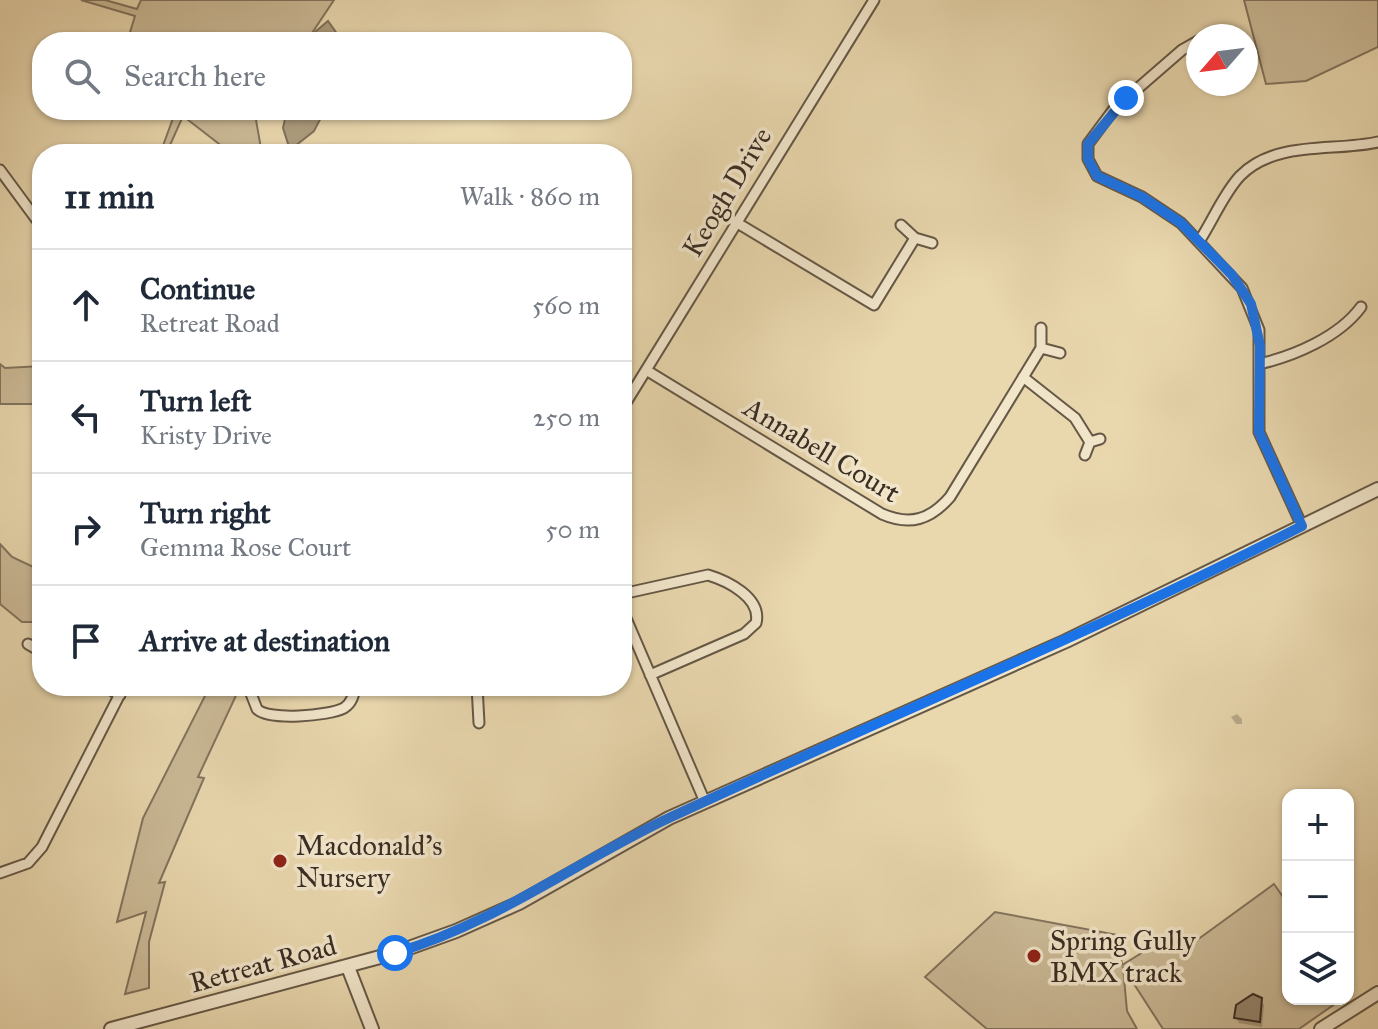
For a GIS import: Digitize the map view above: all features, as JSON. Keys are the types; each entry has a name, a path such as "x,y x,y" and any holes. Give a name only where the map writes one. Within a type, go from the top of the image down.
{"street":[{"name":"Keogh Drive","path":"632,393 734,221 874,0"},
{"path":"1186,48 1114,109 1088,144 1090,166 1105,182 1162,209 1200,240 1232,275 1251,304 1259,330 1259,432 1302,526"},
{"path":"1200,240 1240,176 1263,160 1292,151 1378,142"},
{"path":"0,170 32,213"},
{"path":"734,221 874,305 915,238"},
{"path":"901,225 915,238 932,243"},
{"path":"1259,364 1289,354 1339,330 1361,307"},
{"path":"1041,328 1041,348 1060,353"},
{"name":"Annabell Court","path":"646,370 882,514 906,522 926,518 950,497 1041,348"},
{"path":"1023,377 1075,418 1095,441 1085,455"},
{"name":"Retreat Road","path":"111,1029 414,948 495,914 639,833 1066,641 1378,489"},
{"path":"632,592 708,575 746,596 756,609 756,623 744,634 650,675"},
{"path":"632,633 705,802"},
{"path":"28,644 32,646"},
{"path":"0,873 28,863 42,847 119,696"},
{"path":"252,696 257,709 276,717 340,709 351,702 352,696"},
{"path":"478,696 479,723"},
{"path":"348,967 372,1029"},
{"path":"1321,1029 1378,993"}],"shaded area":[{"path":"81,0 105,0 137,9 141,0 334,0 313,32 130,32 135,16"},
{"path":"1244,0 1378,0 1378,47 1306,81 1266,84 1258,53 1258,24 1250,24"},
{"path":"328,21 336,32 315,32"},
{"path":"172,120 181,120 170,144 164,144"},
{"path":"188,120 256,120 260,144 219,144"},
{"path":"285,120 320,120 314,131 298,144 288,144 283,128"},
{"path":"0,364 5,368 32,367 32,404 0,404"},
{"path":"0,544 12,557 32,566 32,622 22,622 0,604"},
{"path":"205,696 236,696 198,777 204,778 159,883 165,882 149,942 149,988 125,994 146,912 117,922 143,818"},
{"path":"1274,884 1282,895 1282,1005 1333,1005 1299,1029 1163,1029 1123,967 1127,1011 1137,1029 987,1029 925,977 995,912 1118,935 1122,965 1153,946 1186,948"}],"building":[{"path":"1253,994 1262,998 1260,1022 1234,1018 1236,1005"}],"place":[{"name":"Macdonald’s Nursery","path":"280,861"},
{"name":"Spring Gully BMX track","path":"1034,956"}],"route":[{"path":"395,953 436,940 495,914 669,818 1066,641 1302,526 1267,456 1259,432 1259,330 1242,288 1181,223 1142,197 1105,182 1090,166 1088,144 1126,98"}]}
